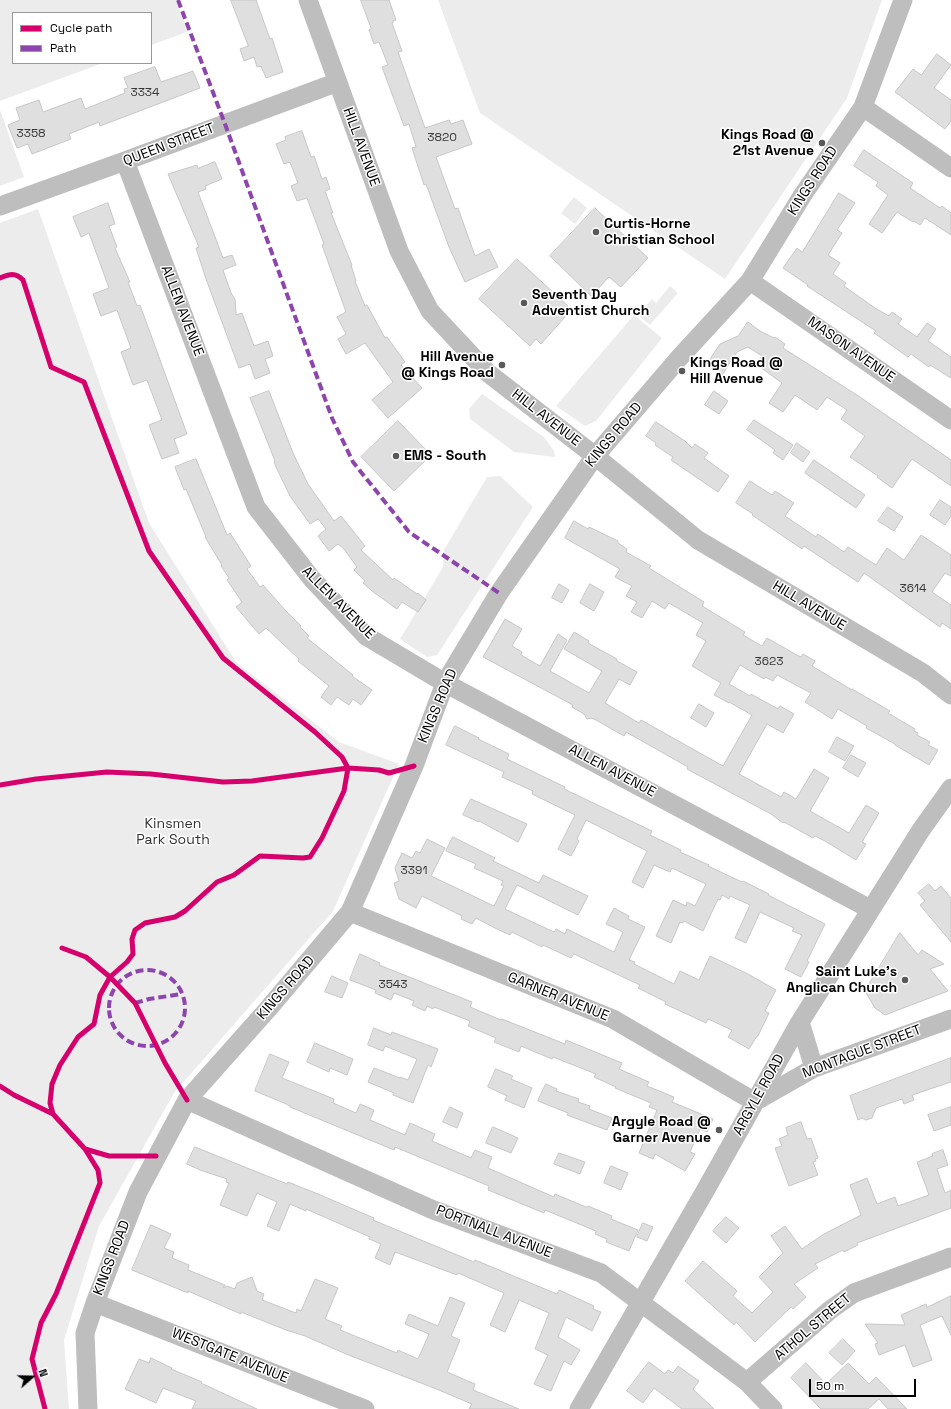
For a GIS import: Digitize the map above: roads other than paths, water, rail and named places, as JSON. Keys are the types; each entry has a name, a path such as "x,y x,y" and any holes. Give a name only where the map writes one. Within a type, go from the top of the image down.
{"street":[{"name":"HILL AVENUE","path":"308,0 399,251 430,311 488,373 595,456 698,540 923,673 951,695"},
{"name":"KINGS ROAD","path":"88,1409 85,1333 138,1192 186,1100 268,1009 350,912 414,766 445,683 507,579 595,456 680,357 750,281 802,196 863,107 903,0"},
{"name":"QUEEN STREET","path":"0,206 338,82"},
{"path":"863,107 951,168"},
{"name":"ALLEN AVENUE","path":"125,161 256,507 312,579 366,636 445,683 870,909"},
{"name":"MASON AVENUE","path":"750,281 951,420"},
{"name":"ARGYLE ROAD","path":"579,1409 641,1303 800,1022 927,820 951,788"},
{"name":"GARNER AVENUE","path":"350,912 614,1019 755,1102"},
{"name":"MONTAGUE STREET","path":"755,1102 814,1068 951,1019"},
{"path":"800,1022 814,1068"},
{"name":"PORTNALL AVENUE","path":"186,1100 432,1209 601,1273 747,1382 773,1409"},
{"name":"ATHOL STREET","path":"747,1382 830,1310 854,1293 951,1257"},
{"name":"WESTGATE AVENUE","path":"95,1303 365,1409"}],"place":[{"name":"Kings Road @ 21st Avenue","path":"822,143"},
{"name":"Curtis-Horne Christian School","path":"596,232"},
{"name":"Seventh Day Adventist Church","path":"524,303"},
{"name":"Hill Avenue @ Kings Road","path":"502,365"},
{"name":"Kings Road @ Hill Avenue","path":"682,371"},
{"name":"EMS - South","path":"396,456"},
{"name":"Saint Luke's Anglican Church","path":"905,980"},
{"name":"Argyle Road @ Garner Avenue","path":"719,1130"}],"park label":[{"name":"Kinsmen Park South","path":"173,832"}]}
